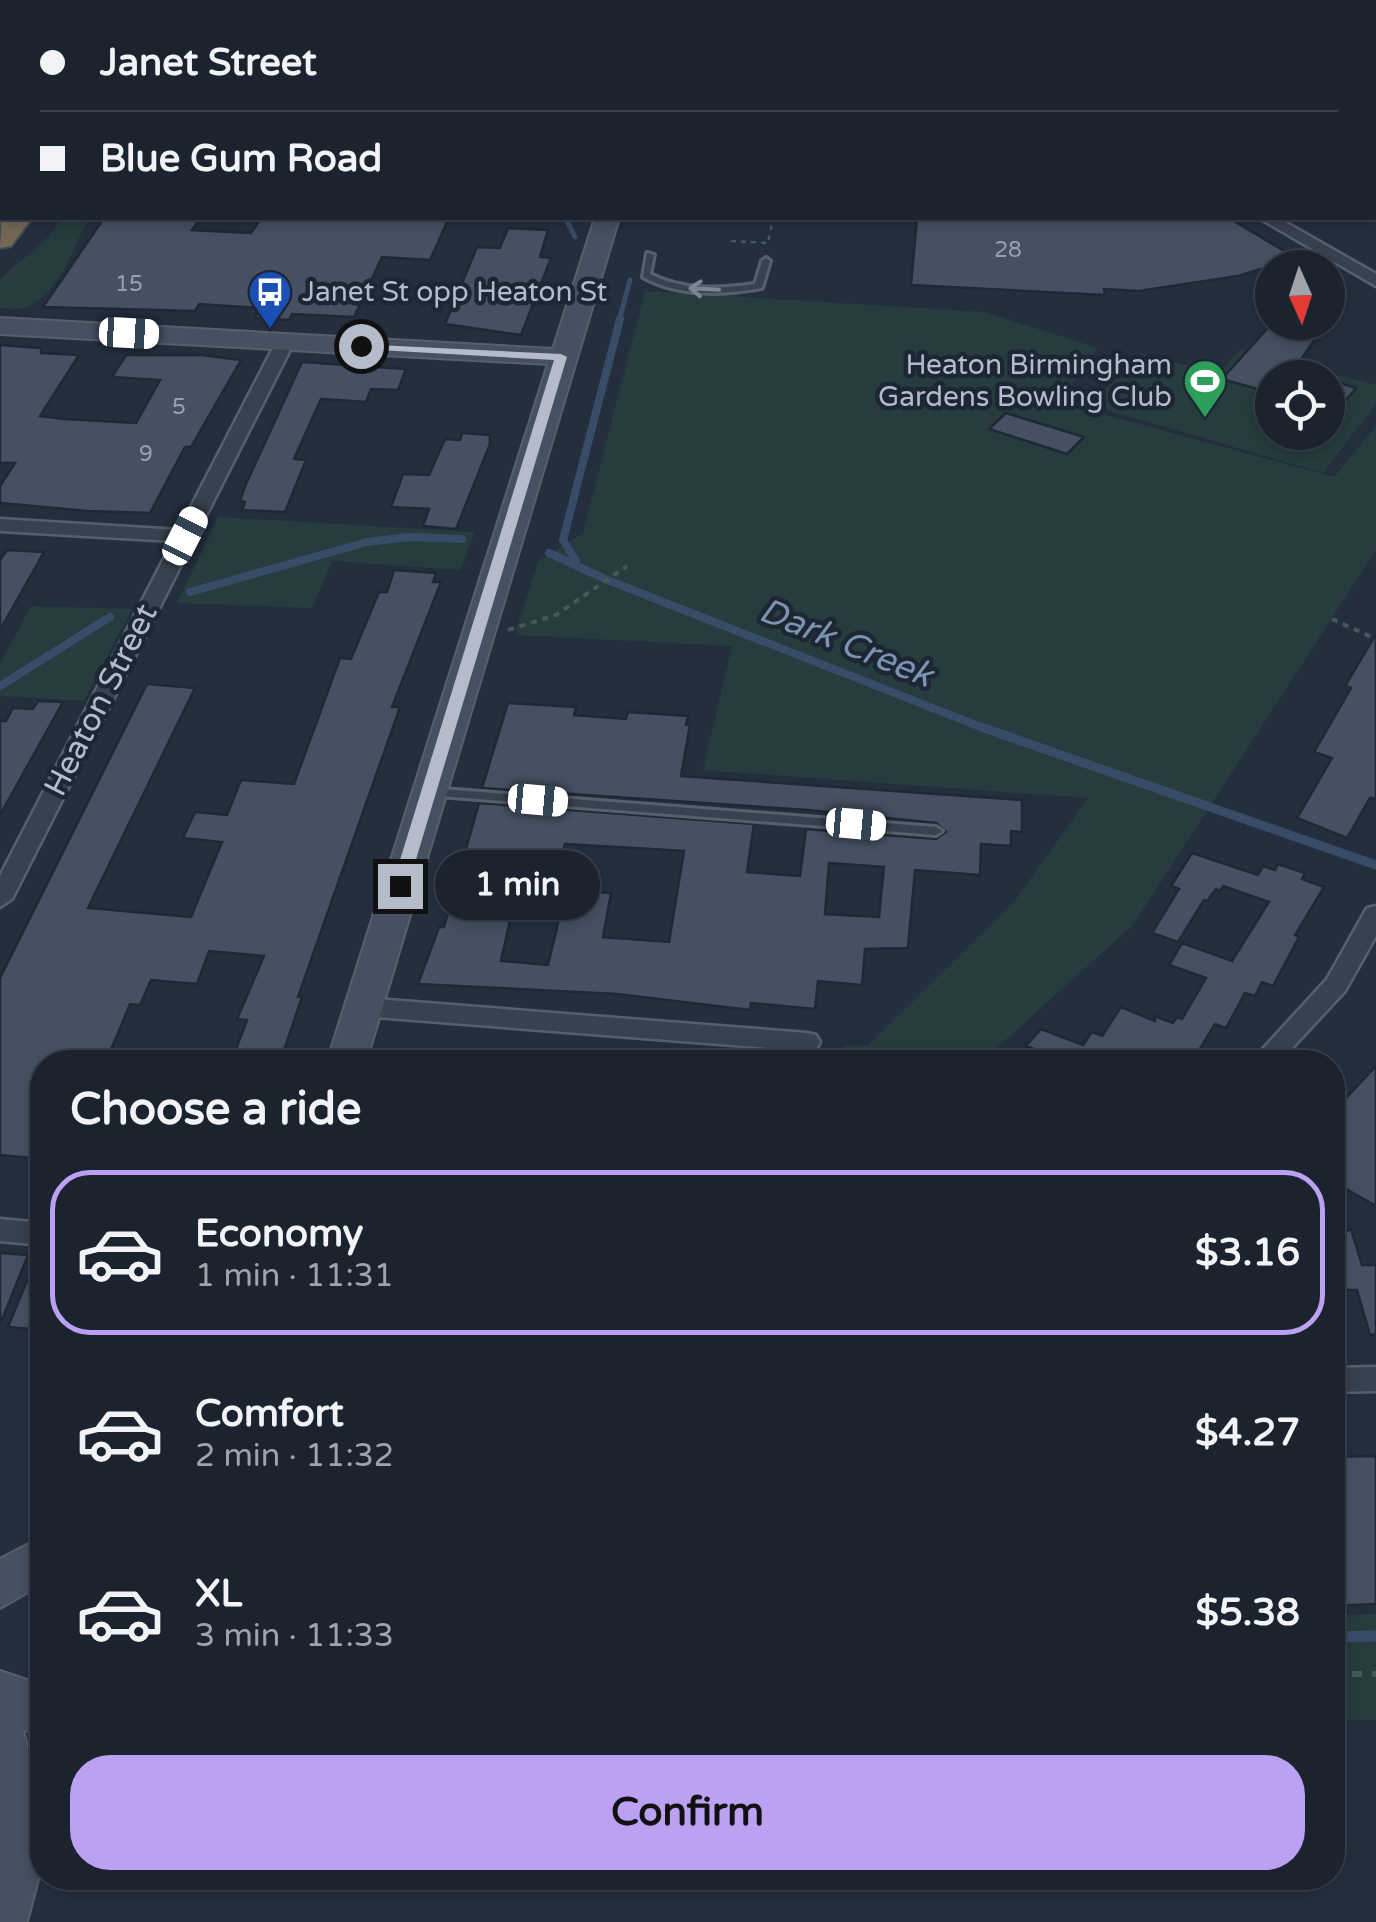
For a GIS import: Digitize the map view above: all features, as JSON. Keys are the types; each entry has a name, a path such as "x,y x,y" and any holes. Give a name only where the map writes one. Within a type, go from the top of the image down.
{"main road":[{"path":"350,1050 561,357 607,220"},
{"path":"0,326 561,357"},
{"path":"0,1696 30,1707"},
{"path":"0,1737 30,1836 0,1922"}],"street":[{"path":"1273,221 1376,281"},
{"name":"Heaton Street","path":"0,899 285,342"},
{"path":"0,525 185,536"},
{"path":"1275,1050 1336,985 1376,914"},
{"path":"363,1007 807,1042"},
{"path":"0,1230 30,1233"},
{"path":"1345,1380 1376,1379"}],"lane":[{"path":"650,255 646,276 664,287 735,290 759,286 766,261"},
{"path":"430,792 936,831"}],"path":[{"path":"731,241 768,243 772,220"},
{"path":"480,631 524,628 589,596 628,566"},
{"path":"1332,619 1376,639"},
{"path":"1345,1674 1376,1674"}],"green space":[{"path":"59,220 88,220 47,293 24,308 0,308 0,280"},
{"path":"645,291 984,312 1098,348 1058,402 1334,477 1376,426 1376,550 1133,925 994,1050 838,1050 845,1045 868,1046 1016,899 1088,798 703,770 732,646 515,635 538,561 583,533"},
{"name":"Heaton Birmingham Gardens Bowling Club","path":"1241,349 1282,360 1255,360 1255,450 1341,450 1323,473 1090,405 1140,353 1218,374"},
{"name":"Heaton Birmingham Gardens Bowling Club","path":"1345,377 1376,385 1376,404 1345,444"},
{"path":"218,517 474,532 461,570 332,561 312,608 177,603"},
{"path":"31,606 132,609 84,701 0,696 0,664"},
{"path":"1376,1614 1376,1720 1345,1720 1345,1615"}],"building":[{"path":"103,220 199,220 192,230 251,233 260,220 448,220 430,260 382,257 354,317 292,314 289,320 255,318 261,308 199,304 195,311 43,307"},
{"path":"917,220 1232,220 1283,250 1255,250 1255,271 1238,276 1139,291 1104,289 1105,295 911,285"},
{"path":"508,228 548,230 540,257 551,258 521,335 445,324 477,247 500,248"},
{"path":"1257,340 1314,340 1301,360 1255,360 1255,388 1222,379"},
{"path":"0,345 79,355 40,416 64,419 136,423 160,380 112,377 126,355 201,355 241,360 191,447 185,447 150,513 88,511 0,503 0,486 15,463 0,463"},
{"path":"302,362 406,369 398,390 371,389 366,402 321,399 294,459 306,460 285,512 242,510 245,502 240,501 246,484"},
{"path":"1345,384 1356,388 1345,401"},
{"path":"1006,413 1084,437 1067,454 989,429"},
{"path":"462,433 490,435 490,444 456,529 423,526 429,509 391,507 403,474 429,475 445,439 460,440"},
{"path":"7,550 44,552 0,630 0,560"},
{"path":"394,570 436,573 433,582 441,582 392,707 400,707 298,997 302,997 284,1050 236,1050 247,1020 237,1019 264,956 209,951 197,984 151,980 140,1005 130,1004 111,1050 30,1050 30,1158 0,1155 0,978 147,684 195,688 88,908 191,917 222,842 183,838 195,812 227,815 241,780 294,784 340,658 351,659 379,592 387,592"},
{"path":"1376,634 1376,799 1370,798 1347,838 1297,818 1332,758 1314,752 1351,688 1345,686"},
{"path":"38,701 63,702 0,815 0,721 6,721 13,708 33,709"},
{"path":"508,703 576,707 574,715 626,719 628,712 688,716 686,725 690,725 681,776 1022,800 1022,832 1011,831 1011,846 981,844 980,875 915,870 908,948 865,949 862,985 818,981 815,1009 751,1003 750,1010 617,994 418,984 439,927 444,927 479,803 754,824 747,872 800,876 806,829 936,839 946,832 936,823 808,810 482,788","holes":["565,844 684,851 669,942 603,937 611,893 555,889","829,863 884,867 879,917 825,914","511,916 559,919 548,965 501,961"]},
{"path":"1192,853 1258,875 1263,866 1275,870 1278,864 1305,873 1302,879 1324,887 1295,935 1299,937 1273,986 1262,982 1255,996 1245,993 1226,1028 1215,1024 1199,1050 1036,1050 1026,1046 1041,1029 1083,1045 1092,1032 1102,1036 1121,1007 1155,1021 1154,1016 1173,1023 1177,1017 1182,1019 1206,978 1169,965 1182,943 1232,961 1269,902 1223,886 1220,891 1216,889 1204,900 1178,942 1152,933 1179,889 1171,886"},
{"path":"1376,1066 1376,1206 1345,1188 1347,1097"},
{"path":"1351,1229 1362,1265 1376,1265 1376,1334 1370,1335 1357,1290 1345,1290 1345,1231"},
{"path":"0,1253 28,1255 1,1322 0,1322"},
{"path":"30,1273 30,1329 8,1327"},
{"path":"1376,1456 1376,1604 1345,1605 1345,1457"}],"waterway":[{"name":"Dark Creek","path":"566,220 575,237"},
{"name":"Dark Creek","path":"619,321 630,280"},
{"name":"Dark Creek","path":"576,561 563,540 620,319"},
{"path":"190,592 367,542 409,537 462,539"},
{"name":"Dark Creek","path":"549,553 605,579 991,731"},
{"path":"0,686 110,617"},
{"name":"Dark Creek","path":"984,728 1376,865"},
{"path":"1345,1637 1376,1636"}],"place":[{"name":"Janet St opp Heaton St","path":"270,330"},
{"name":"Heaton Birmingham Gardens Bowling Club","path":"1205,419"}],"route":[{"path":"361,346 561,357 400,886"}]}
